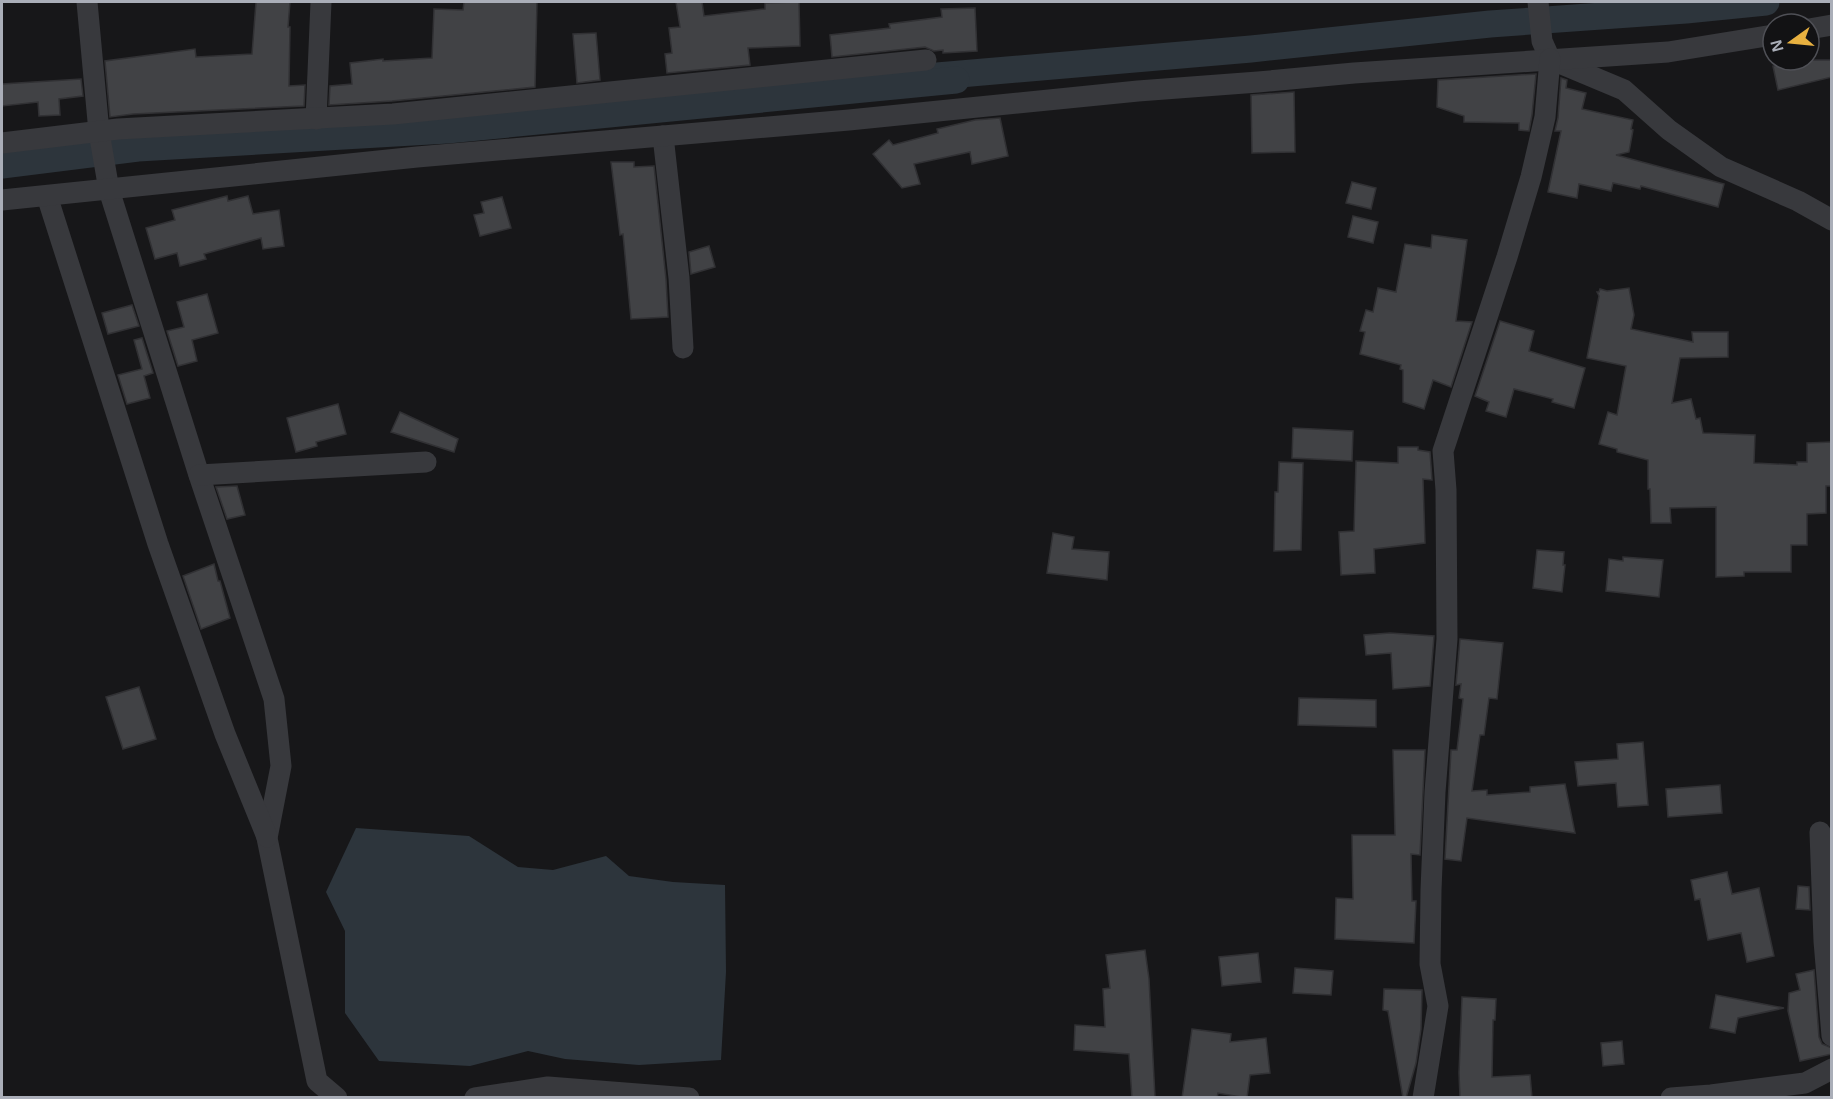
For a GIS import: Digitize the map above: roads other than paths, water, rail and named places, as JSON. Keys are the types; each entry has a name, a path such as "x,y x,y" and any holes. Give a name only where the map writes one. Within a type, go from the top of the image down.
{"street":[{"path":"87,2 99,132 109,190 199,475 274,699 281,766 267,838"},
{"path":"316,119 321,2"},
{"path":"1423,1098 1437,1006 1430,964 1435,792 1447,639 1446,490 1443,451 1507,256 1531,177 1545,117 1546,50 1538,2"},
{"path":"2,200 417,157 1354,73 1546,50 1668,52 1761,37"},
{"path":"1546,50 1624,90 1669,130 1721,167 1798,201 1832,220"},
{"path":"2,142 99,132 393,114 926,60"},
{"path":"663,136 677,255 683,348"},
{"path":"47,196 158,544 225,734 267,838 319,1089 337,1098"},
{"path":"199,475 426,462"},
{"path":"1820,832 1824,941 1832,1036"},
{"path":"1671,1098 1805,1083 1832,1070"},
{"path":"475,1098 548,1087 689,1098"}],"waterway":[{"path":"937,76 1251,49 1490,24 1766,2"},
{"path":"2,165 138,148 447,130 956,80"}]}
